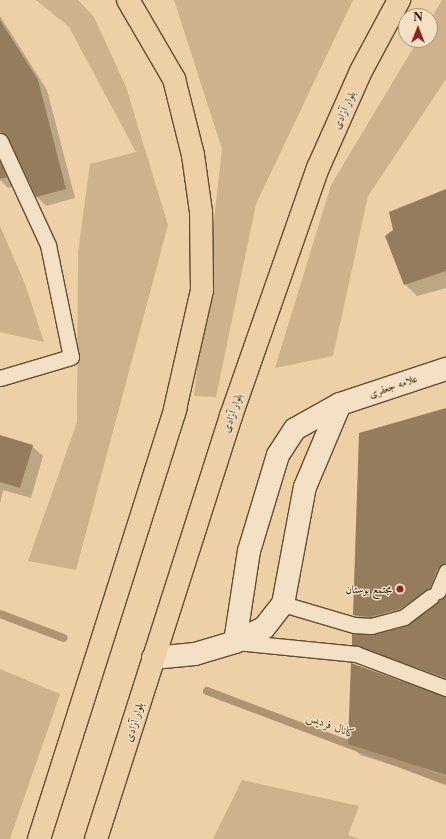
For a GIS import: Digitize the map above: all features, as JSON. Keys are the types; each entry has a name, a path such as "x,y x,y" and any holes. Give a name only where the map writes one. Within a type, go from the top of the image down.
{"main road":[{"path":"39,839 175,409 202,290 201,212 193,155 174,79 128,0"},
{"name":"بلوار آزادی","path":"96,839 231,416 318,168 361,71 399,0"}],"street":[{"name":"علامه جعفری","path":"235,642 249,551 278,455 295,429 340,404 446,369"},
{"path":"153,658 195,654 235,642 264,628 283,604 305,487 340,404"}],"lane":[{"path":"0,141 48,245 71,357 0,378"},
{"path":"283,604 354,625 371,626 404,617 434,594 446,572"},
{"path":"235,642 356,654 446,688"}],"shaded area":[{"path":"36,0 78,0 94,17 126,87 168,225 76,570 28,561 77,422 78,252 90,164 136,152 69,27"},
{"path":"174,0 353,0 256,204 216,397 194,396 222,149"},
{"path":"442,0 446,0 446,79 368,196 333,356 275,368 331,185 413,48 438,48 437,8"},
{"path":"0,226 25,284 44,342 0,332"},
{"path":"0,669 60,694 10,839 0,839"},
{"path":"242,780 359,806 348,835 360,839 213,839"}],"building":[{"path":"0,20 38,80 66,189 36,197 8,137 0,132"},
{"path":"0,162 7,177 0,179"},
{"path":"446,189 446,271 404,285 385,236 393,230 389,212"},
{"path":"446,408 446,563 438,568 430,588 400,609 370,617 353,615 359,433"},
{"path":"0,435 33,445 20,488 0,482"},
{"path":"446,595 446,678 352,645 352,634 373,635 407,626"},
{"path":"351,663 446,697 446,775 348,744"}],"waterway":[{"name":"کانال فردیس","path":"0,614 64,638"},
{"name":"کانال فردیس","path":"207,691 446,781"}],"place":[{"name":"مجتمع بوستان","path":"400,589"}]}
